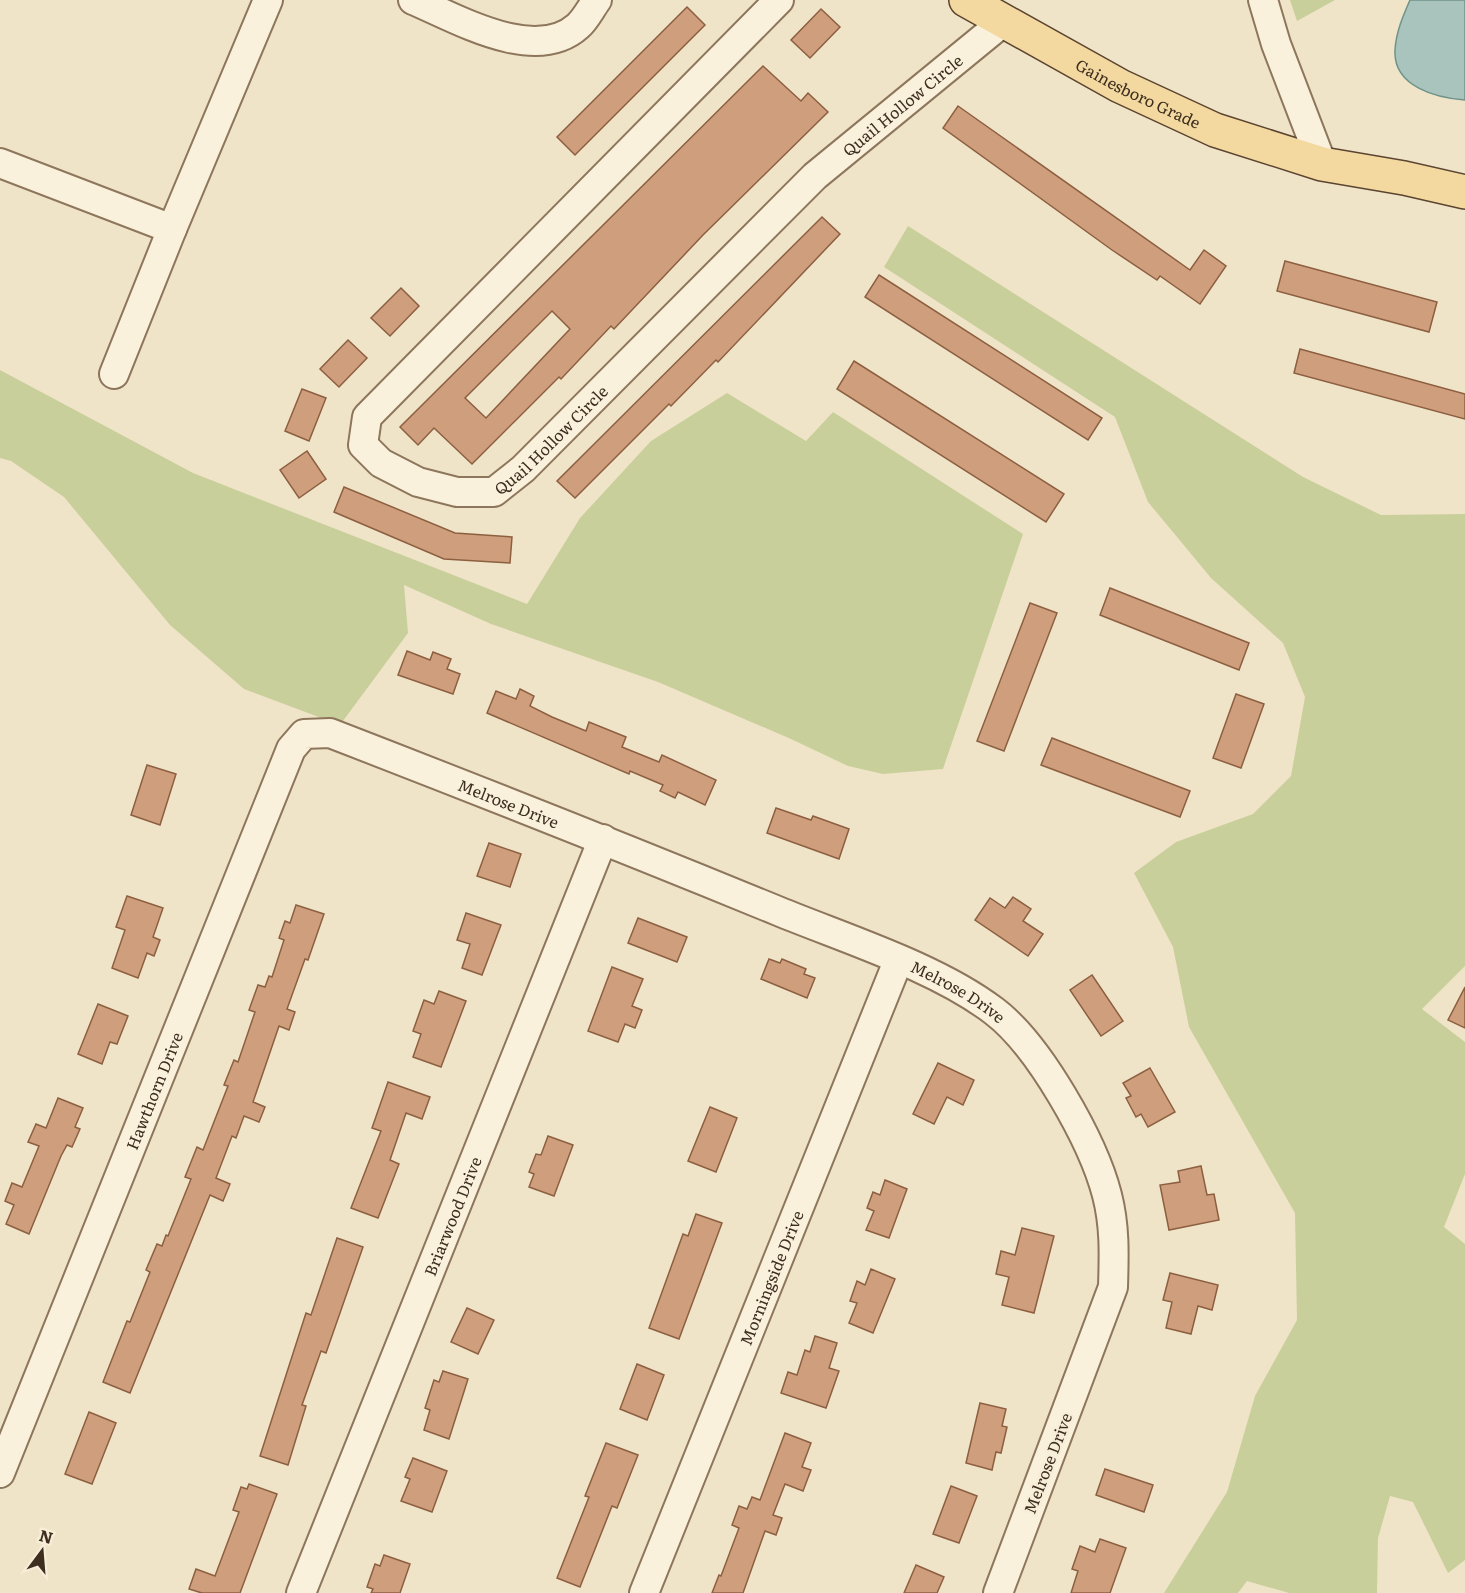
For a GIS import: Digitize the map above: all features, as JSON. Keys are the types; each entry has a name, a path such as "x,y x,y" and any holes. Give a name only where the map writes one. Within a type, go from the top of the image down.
{"main road":[{"name":"Gainesboro Grade","path":"966,0 1119,86 1215,130 1322,164 1404,178 1465,192"}],"street":[{"path":"114,374 268,0"},
{"path":"412,0 490,33 530,43 556,37 578,27 597,0"},
{"name":"Quail Hollow Circle","path":"778,0 368,417 363,445 381,463 418,482 447,489 494,492 523,470 815,176 1003,22"},
{"path":"1263,0 1276,44 1322,164"},
{"path":"0,163 172,229"},
{"name":"Melrose Drive","path":"330,733 603,839 898,961 949,984 995,1011 1023,1040 1044,1068 1090,1149 1106,1194 1115,1241 1113,1287 998,1593"},
{"name":"Hawthorn Drive","path":"0,1473 291,749 304,734 330,733"},
{"name":"Briarwood Drive","path":"301,1593 603,839"},
{"name":"Morningside Drive","path":"644,1593 898,961"}],"green space":[{"path":"1290,0 1335,0 1297,21"},
{"path":"908,226 1303,477 1381,515 1465,514 1465,966 1422,1009 1465,1042 1465,1174 1444,1227 1465,1244 1465,1560 1448,1573 1413,1502 1390,1496 1378,1538 1377,1593 1289,1593 1247,1581 1238,1593 1164,1593 1227,1492 1255,1396 1297,1320 1295,1213 1189,1027 1173,947 1134,873 1176,842 1253,814 1291,776 1305,697 1283,643 1211,578 1148,502 1115,417 884,267"},
{"path":"0,370 193,473 527,604 580,518 651,441 727,393 806,441 833,412 1023,534 943,769 883,774 848,766 658,682 491,624 404,585 408,633 340,725 244,689 170,625 64,497 11,461 0,458"}],"water":[{"path":"1410,0 1465,0 1465,100 1430,93 1409,82 1401,73 1396,63 1395,50 1400,24"}],"building":[{"path":"687,7 705,25 575,155 557,137"},
{"path":"821,9 840,27 810,58 791,40"},
{"path":"763,66 801,101 808,93 828,112 703,235 614,329 611,326 561,379 559,377 472,464 434,428 418,445 400,427","holes":["552,311 570,329 486,418 465,398"]},
{"path":"958,106 1190,270 1204,250 1226,266 1200,304 1160,276 1157,280 1112,250 943,128"},
{"path":"822,217 840,234 718,362 716,360 671,406 669,404 575,498 557,481"},
{"path":"1285,261 1437,302 1429,332 1277,291"},
{"path":"879,275 1102,418 1088,440 865,297"},
{"path":"401,288 419,306 390,336 371,318"},
{"path":"348,340 367,358 339,387 320,369"},
{"path":"1300,349 1465,394 1465,419 1294,373"},
{"path":"854,361 1064,494 1046,522 837,389"},
{"path":"302,389 326,398 309,441 285,431"},
{"path":"307,451 326,479 299,498 280,470"},
{"path":"344,487 455,533 512,537 510,563 444,559 334,512"},
{"path":"1110,588 1249,643 1239,670 1100,615"},
{"path":"1030,603 1057,613 1004,751 977,741"},
{"path":"407,651 430,660 433,652 451,659 447,669 460,674 453,694 398,675"},
{"path":"520,689 534,696 530,706 552,717 586,731 589,722 626,737 622,747 659,762 662,755 716,780 705,805 678,792 675,798 660,791 663,785 630,771 629,774 487,713 496,691 516,699"},
{"path":"1236,694 1264,704 1241,768 1213,758"},
{"path":"1052,738 1190,791 1180,817 1041,765"},
{"path":"147,765 176,774 160,825 131,815"},
{"path":"776,808 811,820 813,816 849,829 839,859 767,833"},
{"path":"489,843 521,854 510,887 477,876"},
{"path":"127,896 163,908 153,937 160,940 154,956 147,953 138,978 112,968 125,930 116,927"},
{"path":"1013,897 1031,909 1023,921 1043,934 1028,956 975,920 990,898 1005,908"},
{"path":"296,905 324,914 287,1009 295,1012 289,1030 279,1026 253,1102 265,1107 259,1122 244,1116 236,1138 232,1136 216,1178 230,1184 223,1201 210,1195 130,1393 103,1382 127,1321 130,1322 150,1272 146,1270 157,1244 162,1246 166,1235 168,1236 191,1179 185,1177 197,1147 203,1150 228,1086 224,1085 234,1060 238,1062 255,1012 249,1010 258,985 265,987 269,976 272,977 284,940 279,938 285,921 290,923"},
{"path":"466,913 501,925 482,975 462,968 470,944 457,940"},
{"path":"638,918 687,937 677,962 628,943"},
{"path":"769,959 780,963 782,959 806,969 804,974 815,978 807,998 761,979"},
{"path":"612,967 643,979 632,1006 642,1010 635,1028 625,1024 618,1042 588,1031"},
{"path":"1092,975 1123,1021 1101,1036 1070,990"},
{"path":"1465,987 1465,1028 1448,1020"},
{"path":"439,991 466,1001 441,1067 413,1057 421,1034 413,1031 424,1000 434,1004"},
{"path":"98,1004 128,1016 117,1044 110,1042 102,1064 78,1054"},
{"path":"938,1063 974,1080 963,1105 947,1097 934,1124 913,1114"},
{"path":"1150,1068 1175,1112 1148,1127 1141,1114 1136,1117 1126,1098 1131,1096 1123,1083"},
{"path":"388,1082 430,1097 422,1119 406,1113 390,1160 399,1164 378,1218 351,1208 381,1131 372,1128"},
{"path":"58,1098 83,1108 75,1127 80,1129 72,1147 67,1145 61,1156 29,1234 6,1224 14,1205 5,1201 12,1183 22,1187 39,1146 28,1142 36,1124 46,1128"},
{"path":"710,1107 737,1118 716,1172 688,1161"},
{"path":"548,1136 573,1145 554,1196 529,1187 534,1174 529,1172 536,1154 541,1155"},
{"path":"1201,1166 1207,1195 1214,1194 1219,1220 1169,1230 1160,1185 1180,1182 1178,1171"},
{"path":"885,1180 907,1189 889,1238 866,1230 874,1211 867,1208 873,1192 880,1195"},
{"path":"696,1214 722,1223 679,1339 649,1328 683,1234 688,1236"},
{"path":"1022,1228 1054,1236 1034,1313 1002,1305 1009,1277 996,1274 1001,1251 1015,1255"},
{"path":"337,1238 363,1247 326,1353 321,1351 302,1405 306,1406 288,1465 260,1456 306,1313 311,1315"},
{"path":"871,1269 895,1279 873,1333 849,1323 857,1303 850,1301 857,1281 865,1285"},
{"path":"1170,1273 1218,1285 1212,1310 1198,1306 1191,1334 1166,1328 1172,1302 1163,1300"},
{"path":"467,1308 494,1320 478,1354 451,1342"},
{"path":"815,1336 837,1343 829,1368 839,1371 826,1408 781,1393 788,1372 797,1375 805,1350 810,1352"},
{"path":"637,1364 664,1375 647,1420 620,1409"},
{"path":"443,1371 468,1379 449,1439 424,1430 430,1410 425,1408 434,1380 439,1382"},
{"path":"980,1403 1006,1409 1002,1426 1007,1427 1001,1453 996,1452 992,1470 966,1463"},
{"path":"89,1412 116,1423 92,1484 65,1474"},
{"path":"785,1433 811,1443 802,1467 811,1470 803,1491 785,1484 773,1515 782,1518 776,1535 765,1531 743,1593 712,1593 739,1528 732,1525 739,1506 747,1509 752,1497 760,1500"},
{"path":"606,1443 638,1455 617,1508 612,1506 580,1587 557,1578 589,1497 585,1496"},
{"path":"413,1458 447,1471 432,1512 401,1501 410,1479 405,1477"},
{"path":"1105,1469 1153,1485 1144,1512 1096,1495"},
{"path":"249,1484 277,1494 240,1593 202,1593 189,1589 196,1569 215,1576 239,1512 233,1510 241,1487 247,1489"},
{"path":"951,1486 977,1496 959,1543 933,1534"},
{"path":"1100,1539 1126,1548 1110,1593 1071,1593 1078,1571 1072,1569 1080,1546 1095,1552"},
{"path":"384,1555 410,1564 400,1593 371,1593 373,1589 367,1587 375,1564 380,1566"},
{"path":"916,1565 944,1577 937,1593 904,1593"}]}
